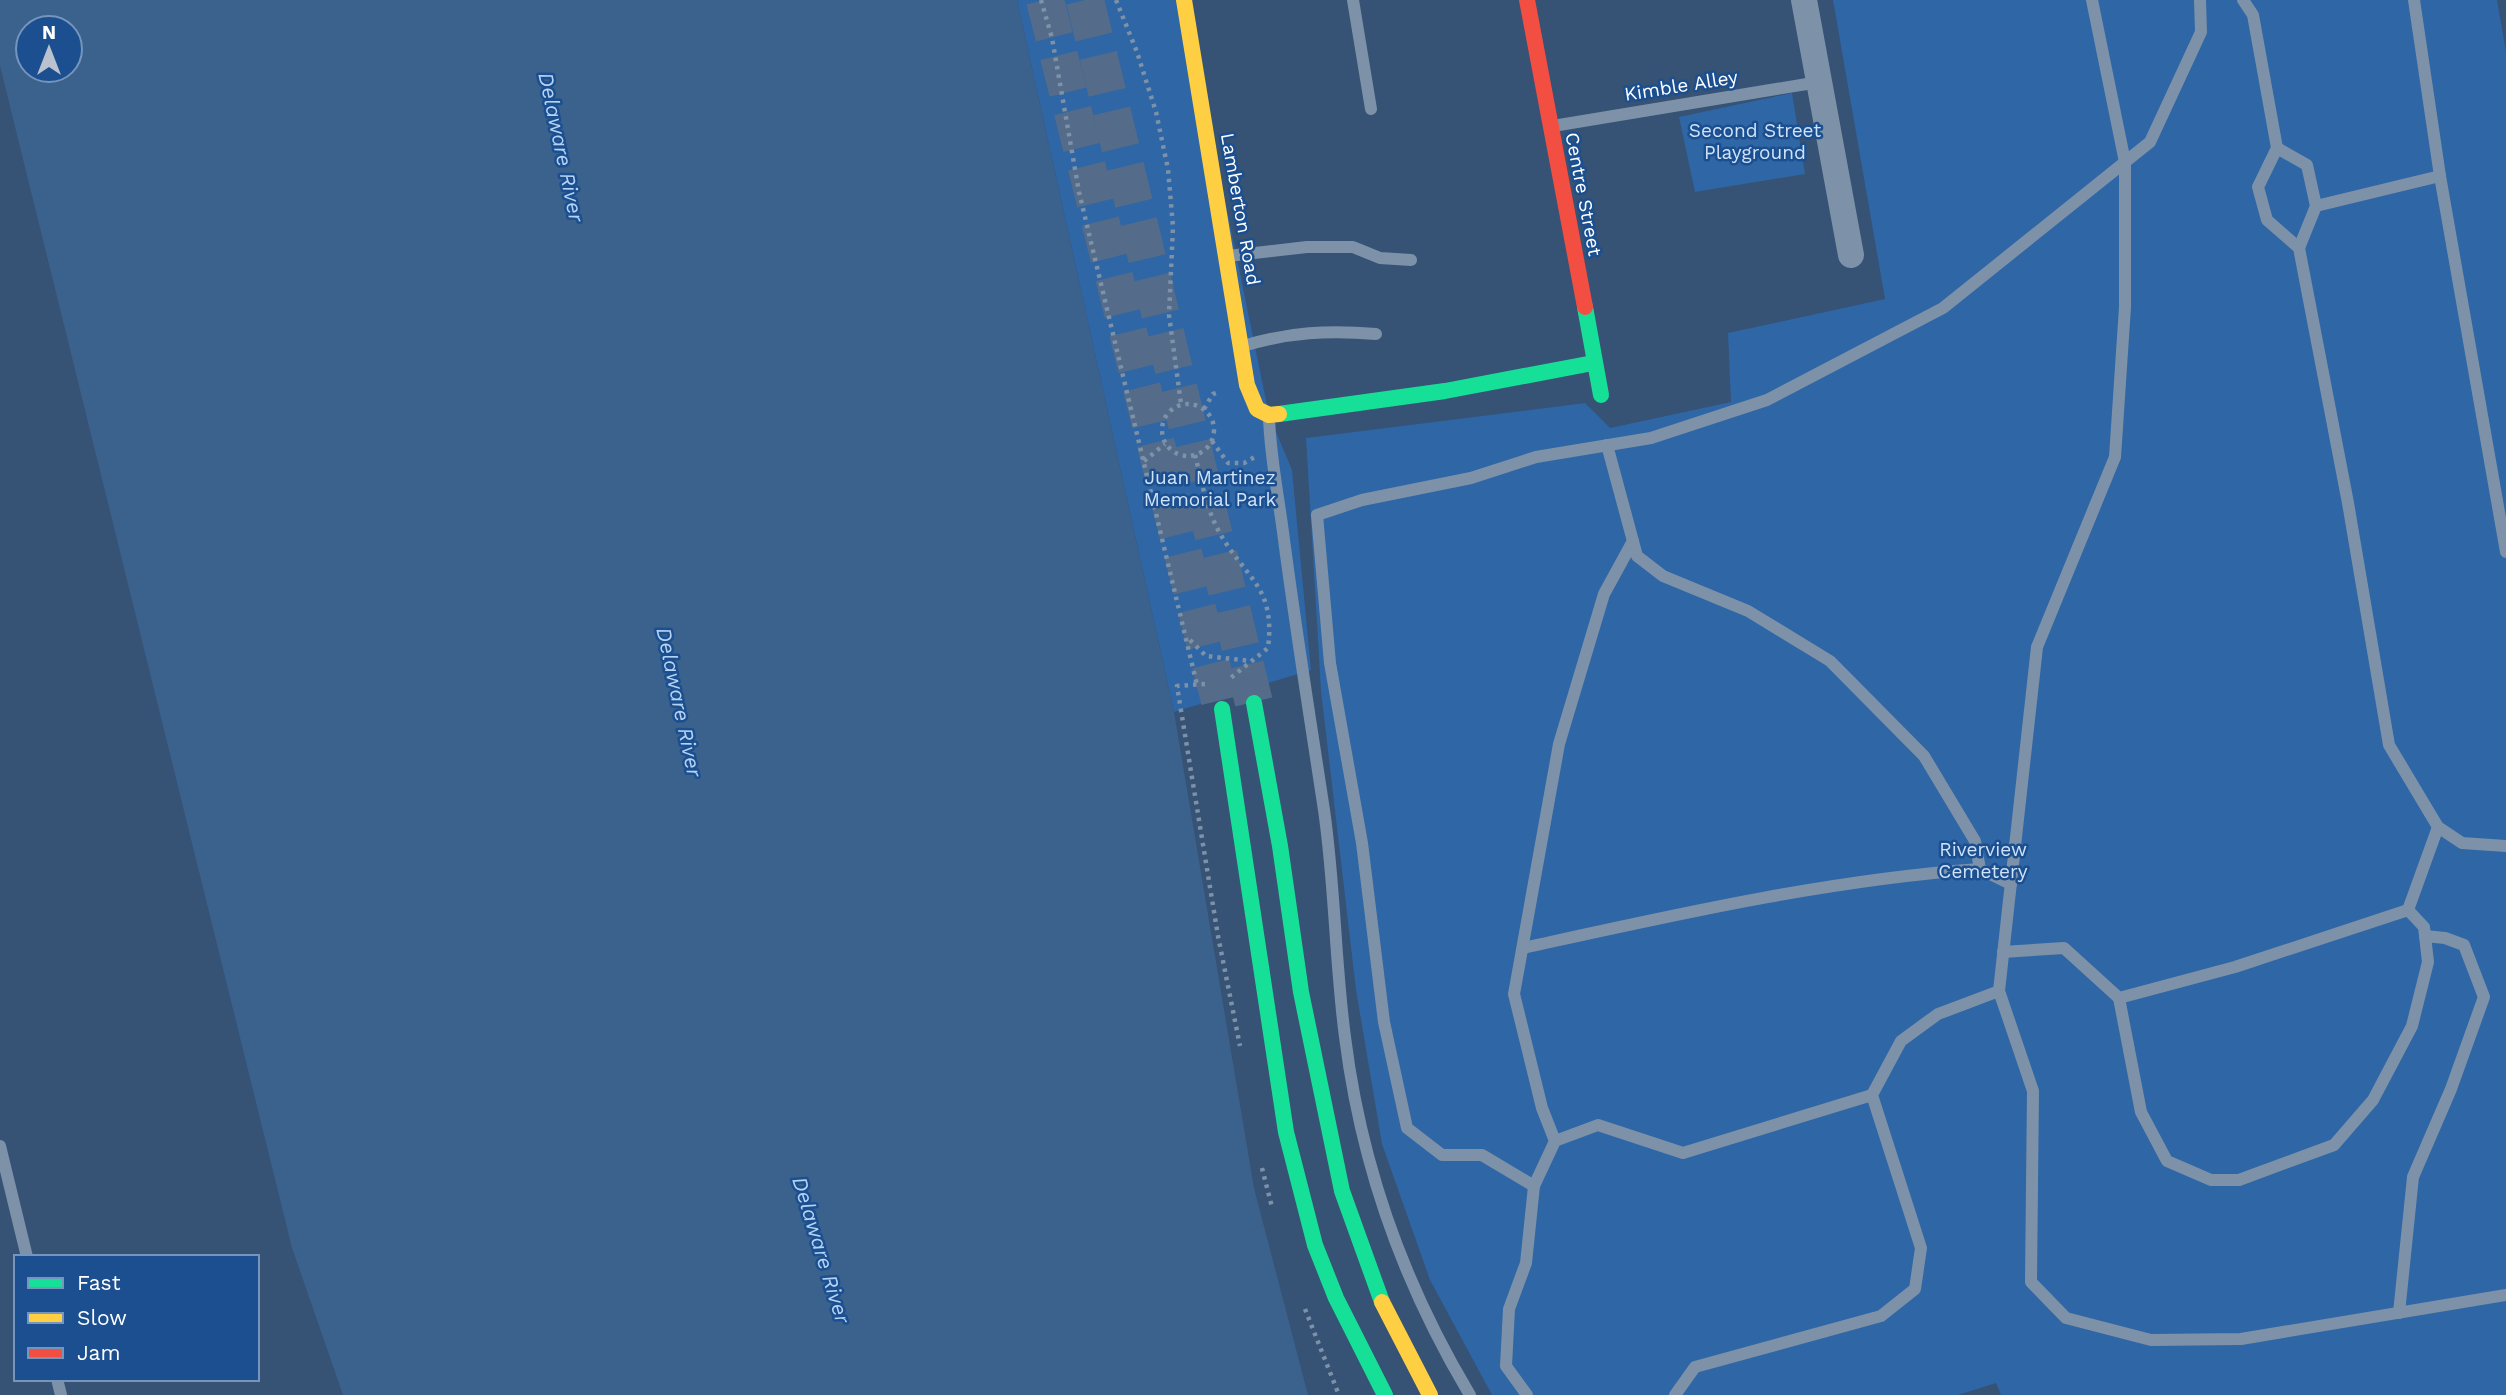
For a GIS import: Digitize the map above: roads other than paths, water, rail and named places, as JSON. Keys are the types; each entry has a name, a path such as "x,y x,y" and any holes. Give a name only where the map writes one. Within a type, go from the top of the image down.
{"main road":[{"name":"Lamberton Road","path":"1185,0 1243,346 1247,385 1257,409 1269,421"},
{"name":"Centre Street","path":"1527,0 1601,395"},
{"path":"1269,421 1593,363"},
{"path":"1254,703 1280,846 1301,992 1342,1191 1382,1302 1430,1395"},
{"path":"1222,709 1286,1132 1301,1199 1336,1298 1385,1395"}],"street":[{"path":"1804,0 1851,255"}],"lane":[{"path":"1353,0 1371,109"},
{"path":"2092,0 2125,162 2124,307 2115,457 2037,647 1999,991 2033,1091 2031,1282 2066,1318 2151,1340 2241,1339 2506,1295"},
{"path":"1534,1186 1482,1155 1442,1155 1406,1128 1384,1022 1362,843 1330,663 1317,515 1362,500 1471,478 1536,457 1651,438 1767,400 1943,308 2150,142 2201,32 2200,0"},
{"path":"2243,0 2253,15 2277,148 2258,187 2267,220 2299,248"},
{"path":"2414,0 2440,176 2506,552"},
{"name":"Kimble Alley","path":"1550,127 1819,82"},
{"path":"2277,148 2308,165 2316,206 2299,248 2348,503 2389,745 2438,827 2462,843 2506,846"},
{"path":"2316,206 2440,176"},
{"path":"1228,256 1307,247 1353,247 1380,258 1410,260"},
{"path":"1243,346 1284,335 1317,331 1376,334"},
{"path":"1269,421 1294,619 1326,827 1345,1036 1357,1118 1380,1202 1402,1260 1427,1318 1470,1395"},
{"path":"1607,445 1637,556 1663,576 1748,611 1830,661 1924,756 1975,841 1980,869"},
{"path":"1555,1141 1542,1108 1514,994 1559,744 1604,594 1633,541"},
{"path":"2408,910 2438,827"},
{"path":"1523,948 1669,916 1901,874 1980,869 2011,884"},
{"path":"2003,952 2064,948 2119,998 2141,1112 2167,1161 2211,1180 2239,1180 2334,1145 2373,1100 2412,1026 2428,962 2424,927 2408,910"},
{"path":"2119,998 2235,967 2408,910"},
{"path":"2399,1313 2413,1177 2451,1089 2484,998 2464,945 2445,937 2425,936"},
{"path":"1527,1395 1506,1366 1509,1309 1526,1263 1534,1186 1555,1141 1598,1125 1683,1153 1872,1095 1901,1041 1938,1014 1999,991"},
{"path":"1675,1395 1695,1367 1881,1316 1915,1289 1922,1248 1872,1095"},
{"path":"0,1146 27,1255"}],"water":[{"name":"Delaware River","path":"0,0 1017,0 1174,712 1254,1188 1308,1395 343,1395 292,1248 0,66"}],"tunnel":[{"path":"1045,0 1222,709"},
{"path":"1085,0 1254,703"}],"park label":[{"name":"Second Street Playground","path":"1755,141"},
{"name":"Juan Martinez Memorial Park","path":"1210,488"},
{"name":"Riverview Cemetery","path":"1983,860"}]}
